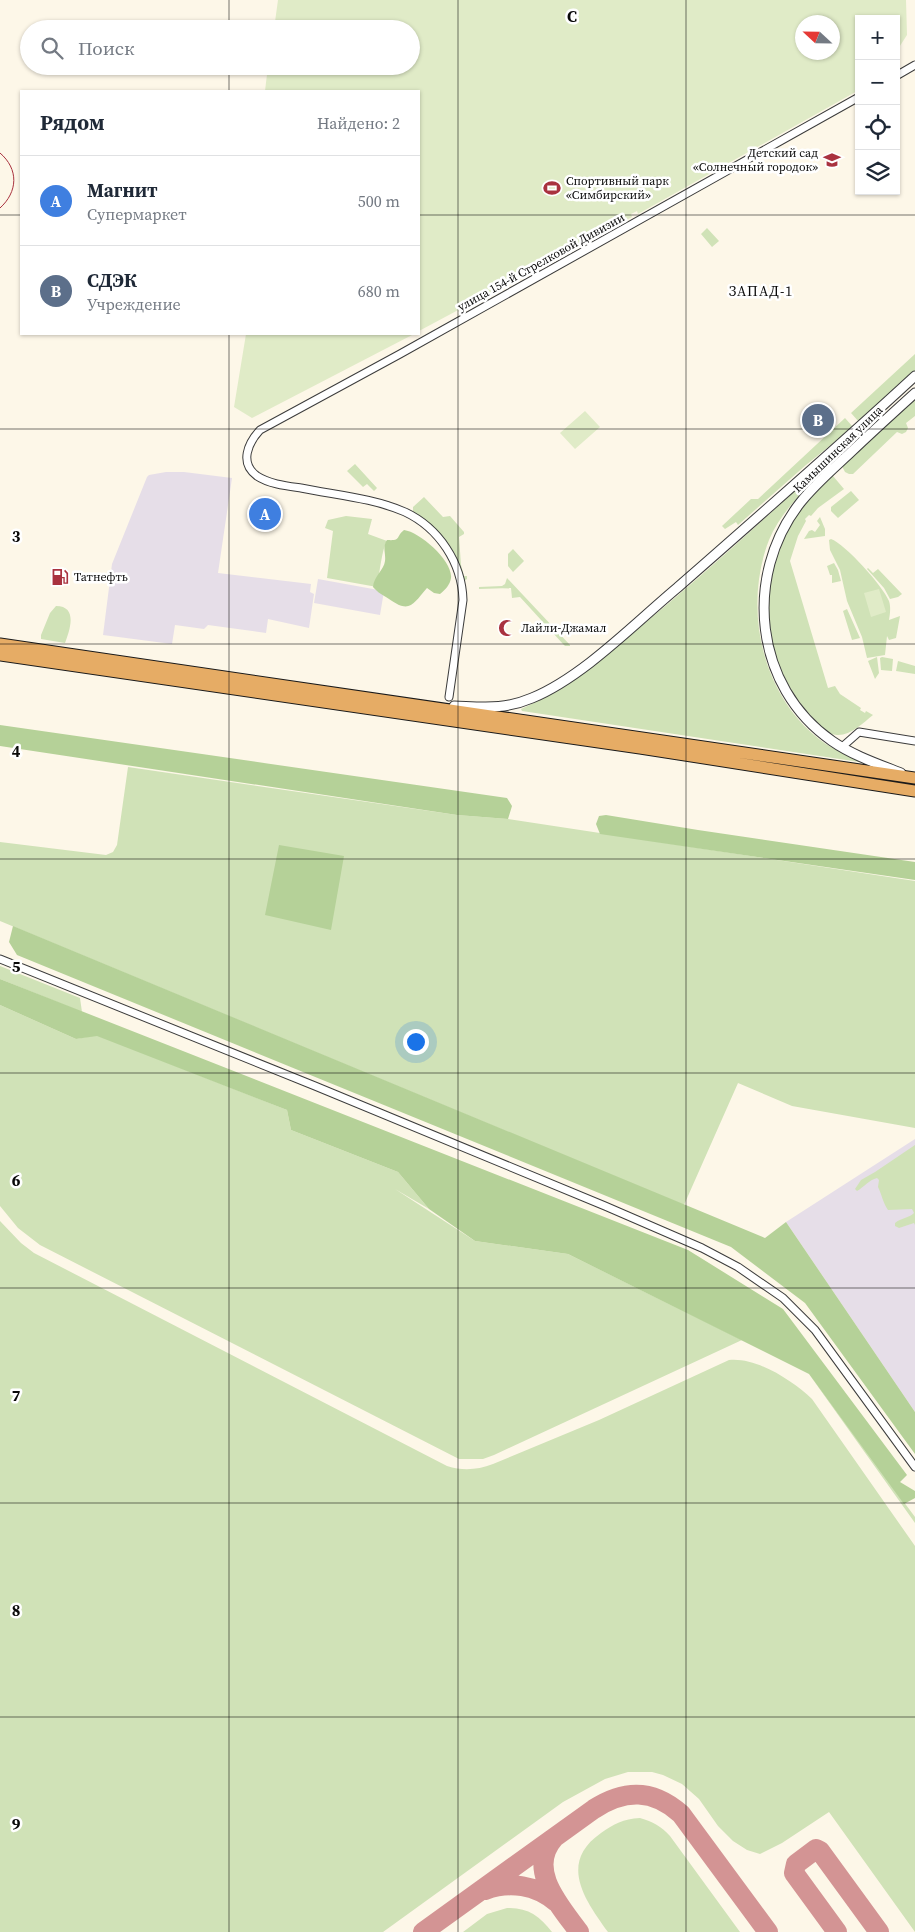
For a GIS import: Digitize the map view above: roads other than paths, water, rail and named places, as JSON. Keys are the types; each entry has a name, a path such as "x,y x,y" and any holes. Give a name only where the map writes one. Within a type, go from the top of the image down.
{"highway":[{"path":"0,644 214,681 915,791"},
{"path":"0,655 123,673 214,681 392,703 711,747 915,778"}],"street":[{"path":"900,74 915,65"},
{"name":"улица 154-й Стрелковой Дивизии","path":"449,697 463,600 461,584 451,554 432,531 405,512 374,502 296,487 258,476 248,464 246,458 246,450 250,443 260,430 855,99"},
{"name":"Камышинская улица","path":"392,703 496,708 522,702 547,691 593,659 628,630 823,460 915,376"},
{"name":"Камышинская улица","path":"915,392 832,469 800,502 782,533 769,566 764,588 763,607 768,647 781,683 803,714 816,728 842,747 915,778"},
{"path":"823,460 832,469"},
{"path":"842,747 859,732 915,741"},
{"path":"0,959 588,1198 702,1248 738,1267 783,1298 815,1330 915,1467"}],"tram line":[{"path":"0,153 11,166 14,180 10,195 0,208"}],"place":[{"name":"Детский сад «Солнечный городок»","path":"832,160"},
{"name":"Спортивный парк «Симбирский»","path":"552,188"},
{"name":"СДЭК","path":"818,420"},
{"name":"Магнит","path":"265,514"},
{"name":"Татнефть","path":"60,577"},
{"name":"Лайли-Джамал","path":"507,628"}],"district":[{"name":"ЗАПАД-1","path":"761,291"}]}
